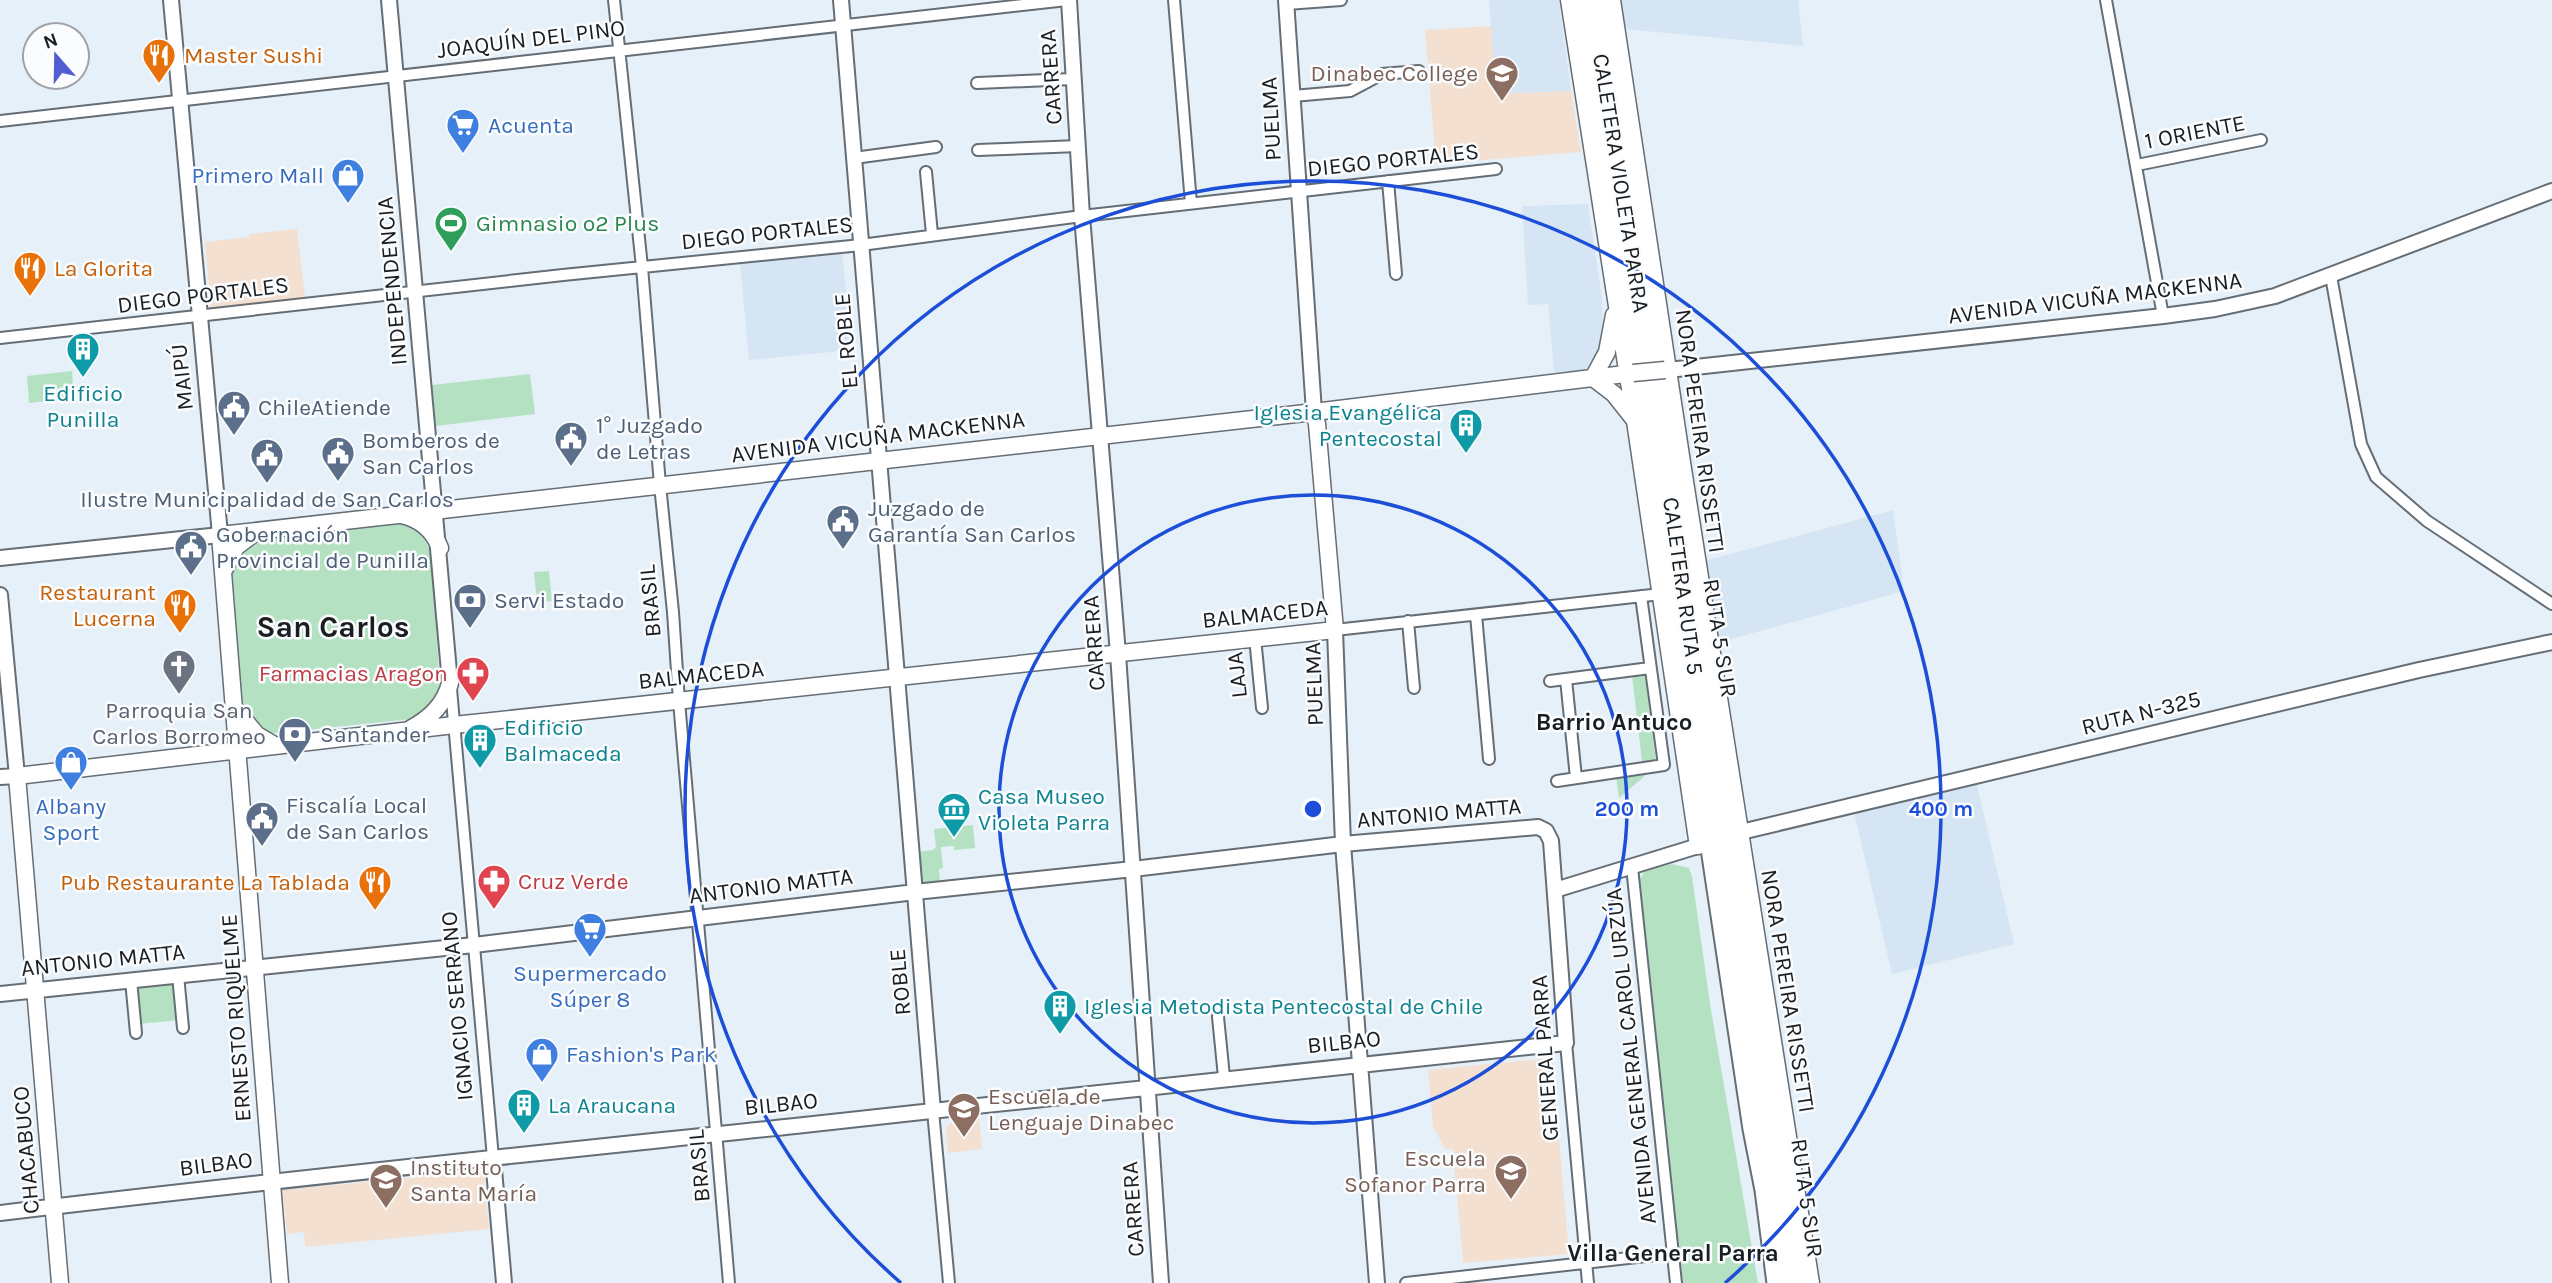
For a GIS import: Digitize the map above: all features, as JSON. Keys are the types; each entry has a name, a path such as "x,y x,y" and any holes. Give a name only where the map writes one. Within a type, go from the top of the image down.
{"highway":[{"name":"RUTA 5 SUR","path":"1584,0 1777,1283"},
{"name":"RUTA 5 SUR","path":"1598,0 1795,1283"},
{"path":"1698,846 1722,995 1752,1129"}],"main road":[{"name":"CALETERA VIOLETA PARRA","path":"1569,0 1630,373"},
{"name":"NORA PEREIRA RISSETTI","path":"1612,0 1666,370 1811,1283"},
{"path":"1616,297 1607,352 1593,378 1614,394 1636,421"},
{"name":"AVENIDA VICUÑA MACKENNA","path":"220,535 1666,370"},
{"name":"CALETERA RUTA 5","path":"1630,373 1698,846"},
{"name":"PUELMA","path":"1314,412 1335,630"},
{"path":"391,514 408,516 423,524 433,534 440,548"},
{"path":"223,574 236,547 261,529"},
{"name":"MAIPÚ","path":"220,535 238,749"},
{"name":"BALMACEDA","path":"8,776 1335,630"},
{"path":"404,731 433,712 450,683"},
{"path":"234,708 248,727 274,745"},
{"name":"ERNESTO RIQUELME","path":"238,749 280,1283"},
{"name":"CHACABUCO","path":"8,776 36,991 60,1283"}],"street":[{"name":"MAIPÚ","path":"171,0 220,535"},
{"name":"INDEPENDENCIA","path":"389,0 454,725"},
{"name":"BRASIL","path":"614,0 642,267 673,612 729,1283"},
{"name":"EL ROBLE","path":"841,0 898,678"},
{"name":"JOAQUÍN DEL PINO","path":"0,121 1068,0"},
{"name":"CARRERA","path":"1068,0 1082,216 1118,654 1161,1283"},
{"path":"1174,0 1191,203"},
{"path":"1287,2 1341,0"},
{"path":"2106,0 2163,316"},
{"name":"PUELMA","path":"1287,2 1314,412"},
{"path":"1293,96 1350,91 1382,74 1419,71"},
{"path":"977,82 1073,79"},
{"name":"1 ORIENTE","path":"2137,164 2261,140"},
{"path":"978,150 1078,146"},
{"path":"854,158 936,147"},
{"name":"DIEGO PORTALES","path":"0,338 861,245 1082,216 1496,169"},
{"path":"926,172 932,234"},
{"path":"1388,181 1395,274"},
{"name":"AVENIDA VICUÑA MACKENNA","path":"1666,370 2163,316 2239,305 2275,296 2331,276 2552,191"},
{"path":"2331,276 2361,444 2376,477 2427,522 2552,604"},
{"name":"AVENIDA VICUÑA MACKENNA","path":"0,558 220,535"},
{"name":"BALMACEDA","path":"1335,630 1661,594"},
{"name":"CHACABUCO","path":"0,595 8,776"},
{"path":"1557,781 1664,765 1641,596"},
{"path":"1476,615 1489,759"},
{"path":"1408,621 1414,688"},
{"name":"PUELMA","path":"1335,630 1343,844 1377,1283"},
{"name":"LAJA","path":"1255,638 1262,708"},
{"name":"RUTA N-325","path":"1741,832 2419,670 2552,642"},
{"path":"1550,681 1650,668"},
{"name":"ROBLE","path":"898,678 949,1283"},
{"path":"1566,679 1576,778"},
{"name":"IGNACIO SERRANO","path":"454,725 504,1283"},
{"name":"ANTONIO MATTA","path":"0,994 474,945 1343,844 1538,827 1546,831"},
{"name":"GENERAL PARRA","path":"1546,831 1551,841 1588,1283"},
{"path":"1555,890 1698,846"},
{"name":"AVENIDA GENERAL CAROL URZÚA","path":"1632,867 1676,1283"},
{"path":"178,975 183,1028"},
{"path":"131,980 136,1033"},
{"path":"1218,1017 1224,1077"},
{"name":"BILBAO","path":"0,1213 272,1180 933,1111 1224,1077 1566,1043"},
{"path":"1406,1283 1673,1253"}],"shaded area":[{"path":"1489,0 1559,0 1571,91 1496,94"},
{"path":"1621,0 1798,0 1803,46 1625,29"},
{"name":"Dinabec College","path":"1491,26 1496,94 1571,91 1581,152 1436,164 1425,30"},
{"path":"1588,204 1602,299 1603,335 1589,370 1554,372 1548,304 1528,305 1522,206"},
{"path":"297,229 305,297 211,308 205,242"},
{"path":"842,250 852,350 749,360 740,263"},
{"path":"1893,510 1904,591 1714,644 1701,562"},
{"path":"1977,785 2014,944 1892,974 1854,812"},
{"name":"Escuela Sofanor Parra","path":"1552,1058 1569,1254 1463,1263 1453,1149 1445,1149 1433,1126 1428,1070"},
{"name":"Escuela de Lenguaje Dinabec","path":"979,1118 982,1149 948,1153 946,1128 954,1120"},
{"name":"Instituto Santa María","path":"484,1171 489,1229 305,1247 304,1232 287,1234 282,1190"}],"green space":[{"path":"72,371 74,398 29,403 27,376"},
{"path":"530,374 535,414 436,426 432,385"},
{"path":"403,521 421,532 431,553 440,687 429,709 412,719 266,734 241,710 229,568 253,537"},
{"path":"549,571 552,601 537,602 534,572"},
{"path":"1645,674 1656,762 1642,762 1632,675"},
{"path":"1653,769 1619,798 1616,776"},
{"path":"973,825 975,848 954,850 954,846 941,847 943,868 939,869 940,883 923,885 919,882 917,852 933,850 936,847 934,829"},
{"path":"1672,864 1689,868 1692,876 1710,1004 1758,1283 1683,1283 1640,879 1645,870"},
{"path":"177,979 181,1020 138,1024 134,984"}],"place":[{"name":"Master Sushi","path":"159,85"},
{"name":"Dinabec College","path":"1502,103"},
{"name":"Acuenta","path":"463,155"},
{"name":"Primero Mall","path":"348,205"},
{"name":"Gimnasio o2 Plus","path":"451,253"},
{"name":"La Glorita","path":"30,298"},
{"name":"Edificio Punilla","path":"83,379"},
{"name":"ChileAtiende","path":"234,437"},
{"name":"Iglesia Evangélica Pentecostal","path":"1466,455"},
{"name":"1° Juzgado de Letras","path":"571,468"},
{"name":"Bomberos de San Carlos","path":"338,483"},
{"name":"Ilustre Municipalidad de San Carlos","path":"267,485"},
{"name":"Juzgado de Garantía San Carlos","path":"843,551"},
{"name":"Gobernación Provincial de Punilla","path":"191,577"},
{"name":"Servi Estado","path":"470,630"},
{"name":"Restaurant Lucerna","path":"180,635"},
{"name":"Parroquia San Carlos Borromeo","path":"179,696"},
{"name":"Farmacias Aragon","path":"473,703"},
{"name":"Santander","path":"295,764"},
{"name":"Edificio Balmaceda","path":"480,770"},
{"name":"Albany Sport","path":"71,792"},
{"name":"Casa Museo Violeta Parra","path":"954,839"},
{"name":"Fiscalía Local de San Carlos","path":"262,848"},
{"name":"Cruz Verde","path":"494,911"},
{"name":"Pub Restaurante La Tablada","path":"375,912"},
{"name":"Supermercado Súper 8","path":"590,959"},
{"name":"Iglesia Metodista Pentecostal de Chile","path":"1060,1036"},
{"name":"Fashion's Park","path":"542,1084"},
{"name":"La Araucana","path":"524,1135"},
{"name":"Escuela de Lenguaje Dinabec","path":"964,1139"},
{"name":"Escuela Sofanor Parra","path":"1511,1201"},
{"name":"Instituto Santa María","path":"386,1210"}],"district":[{"name":"San Carlos","path":"333,627"},
{"name":"Barrio Antuco","path":"1614,722"},
{"name":"Villa General Parra","path":"1673,1253"}]}
